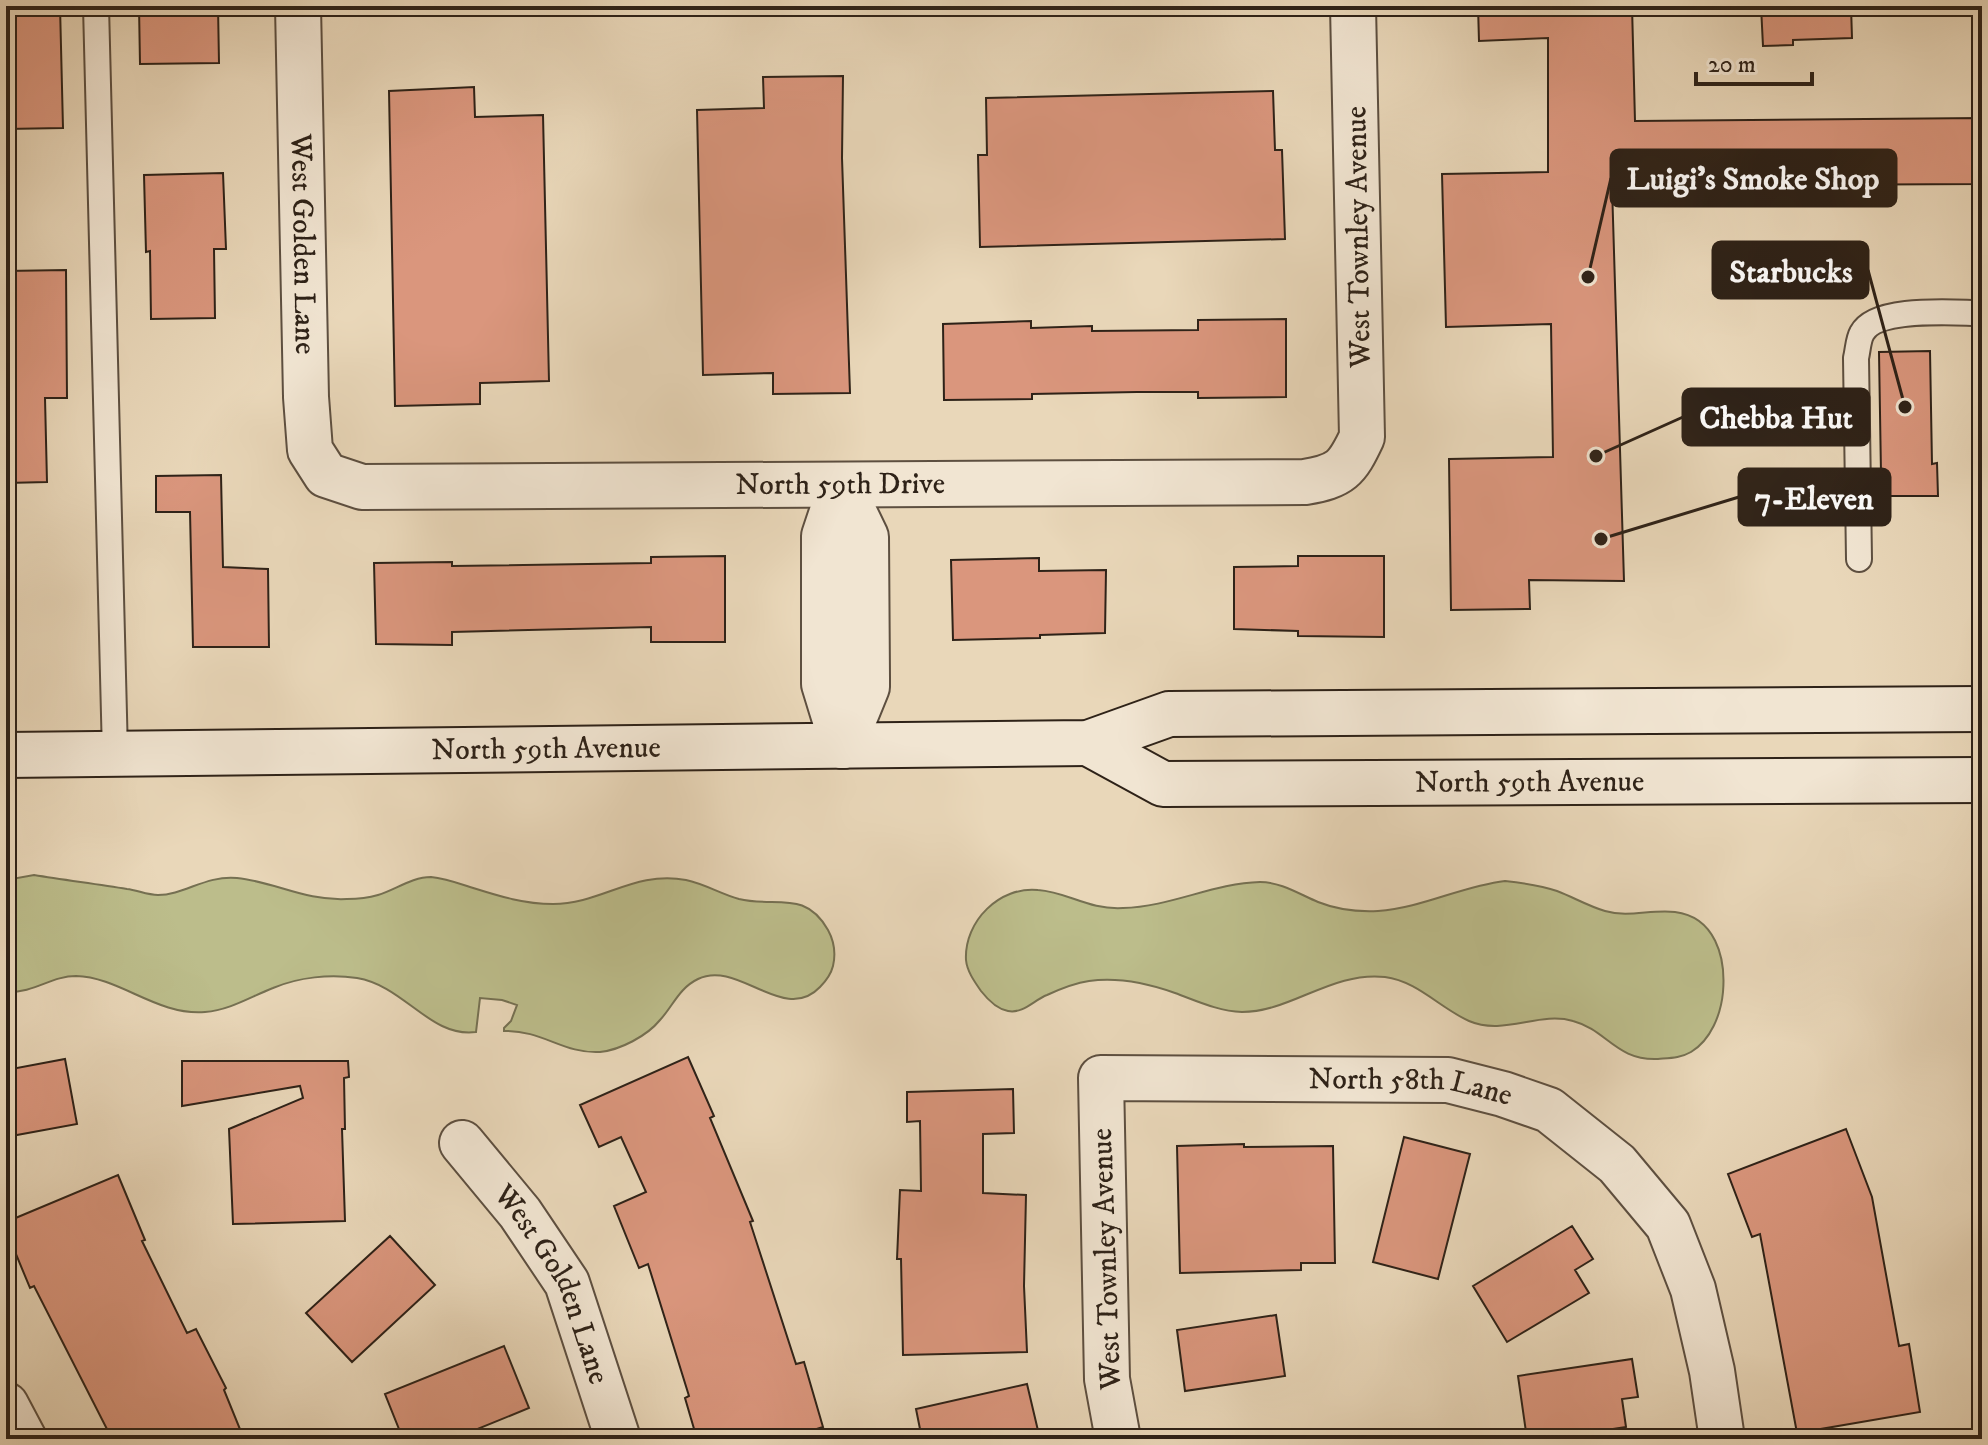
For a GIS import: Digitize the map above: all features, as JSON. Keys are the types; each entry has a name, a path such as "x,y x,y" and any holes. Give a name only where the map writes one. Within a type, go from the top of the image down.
{"street":[{"name":"West Golden Lane","path":"298,6 306,397 310,450 326,475"},
{"name":"West Townley Avenue","path":"1350,464 1362,437 1363,398 1353,6"},
{"name":"North 59th Drive","path":"326,475 362,487 1305,482 1329,478 1350,464"},
{"path":"841,485 866,537 867,687 843,746"},
{"name":"North 59th Avenue","path":"6,755 1088,743 1169,714 1982,709"},
{"name":"North 59th Avenue","path":"1088,743 1163,784 1982,780"},
{"name":"West Townley Avenue","path":"1101,1078 1107,1379 1118,1439"},
{"name":"North 58th Lane","path":"1101,1078 1448,1080 1549,1110 1617,1164 1668,1225 1693,1289 1712,1371 1722,1439"},
{"name":"West Golden Lane","path":"462,1143 520,1213 567,1283 618,1439"},
{"path":"6,1405 24,1439"}],"lane":[{"path":"96,6 115,754"},
{"path":"1859,559 1856,358 1862,332 1873,321 1894,314 1982,313"}],"green space":[{"path":"34,875 158,895 215,879 237,878 332,899 374,896 417,879 431,877 509,898 553,904 570,903 634,883 668,878 700,884 739,899 788,902 809,909 819,917 830,934 834,961 830,975 820,987 806,997 791,999 729,977 713,975 698,979 681,992 665,1015 641,1037 600,1052 587,1052 530,1034 504,1031 517,1005 502,1000 480,998 476,1032 460,1032 431,1020 374,983 357,978 315,977 293,981 231,1006 205,1012 171,1008 108,983 76,976 26,990 6,992 6,880"},
{"path":"1505,881 1551,889 1614,913 1675,912 1689,915 1700,922 1709,930 1720,953 1723,979 1720,1009 1704,1041 1683,1055 1644,1058 1622,1050 1585,1025 1573,1021 1547,1019 1495,1026 1469,1021 1418,989 1385,977 1347,980 1278,1006 1242,1012 1216,1008 1143,984 1100,980 1068,986 1024,1009 1008,1011 996,1006 984,994 971,976 966,960 971,932 987,909 998,900 1024,890 1049,891 1099,906 1123,908 1158,904 1226,886 1260,882 1283,886 1333,907 1370,911 1410,906"}],"building":[{"path":"6,6 60,6 63,128 6,129"},
{"path":"139,6 218,6 219,63 140,64"},
{"path":"1478,6 1632,6 1635,121 1982,118 1982,184 1612,186 1624,581 1529,580 1530,609 1451,610 1449,459 1553,457 1551,324 1446,327 1442,174 1548,172 1548,38 1479,41"},
{"path":"1761,6 1851,6 1852,38 1793,40 1793,45 1763,46"},
{"path":"843,76 842,158 850,393 773,394 773,373 703,375 697,110 764,108 763,77"},
{"path":"474,87 475,117 543,115 549,381 480,383 480,404 395,406 389,91"},
{"path":"1273,91 1275,150 1282,150 1285,239 980,247 978,155 987,155 986,98"},
{"path":"223,173 226,249 214,249 215,318 151,319 144,175"},
{"path":"66,270 67,398 45,398 47,482 6,483 6,271"},
{"path":"1286,319 1286,397 1198,398 1198,392 1137,392 1032,394 1032,399 944,400 943,324 1031,321 1031,328 1092,326 1092,331 1198,330 1198,320"},
{"path":"1930,351 1932,464 1937,463 1938,496 1873,496 1873,476 1881,474 1879,352"},
{"path":"221,475 223,567 268,569 269,647 193,647 190,512 156,512 156,476"},
{"path":"725,556 725,642 651,642 651,627 452,632 452,645 376,644 374,563 452,562 452,566 651,563 651,557"},
{"path":"1298,556 1384,556 1384,637 1298,636 1298,631 1234,629 1234,567 1298,566"},
{"path":"1039,558 1039,571 1106,570 1105,633 953,640 951,560"},
{"path":"688,1057 714,1116 710,1118 753,1221 750,1222 796,1364 804,1362 823,1427 785,1439 697,1439 685,1398 689,1396 648,1264 639,1268 614,1206 646,1192 621,1137 599,1147 580,1105"},
{"path":"65,1059 77,1124 6,1137 6,1070"},
{"path":"182,1061 348,1061 349,1077 344,1078 345,1129 342,1129 345,1221 233,1224 229,1129 303,1098 300,1086 182,1106"},
{"path":"1013,1089 1014,1133 983,1134 983,1193 1026,1195 1024,1286 1027,1352 903,1355 901,1259 897,1259 900,1190 921,1191 920,1121 907,1122 907,1092"},
{"path":"1846,1129 1872,1197 1899,1346 1909,1344 1920,1412 1797,1433 1760,1234 1752,1237 1728,1174"},
{"path":"1404,1137 1470,1154 1438,1279 1373,1262"},
{"path":"1244,1144 1244,1147 1333,1146 1335,1263 1301,1263 1301,1270 1180,1273 1177,1146"},
{"path":"118,1175 145,1240 142,1241 187,1333 196,1329 226,1388 224,1390 244,1439 112,1439 34,1286 30,1288 6,1230 6,1222"},
{"path":"1572,1226 1593,1259 1575,1270 1589,1293 1507,1342 1473,1286"},
{"path":"390,1236 435,1285 352,1362 306,1313"},
{"path":"1276,1315 1285,1376 1185,1391 1177,1330"},
{"path":"504,1346 529,1408 453,1439 403,1439 385,1394"},
{"path":"1632,1359 1638,1397 1622,1399 1626,1427 1547,1439 1527,1439 1518,1376"},
{"path":"1027,1384 1040,1439 922,1439 916,1409"}],"place":[{"name":"Luigi’s Smoke Shop","path":"1588,277"},
{"name":"Starbucks","path":"1905,407"},
{"name":"Chebba Hut","path":"1596,456"},
{"name":"7-Eleven","path":"1601,539"}]}
